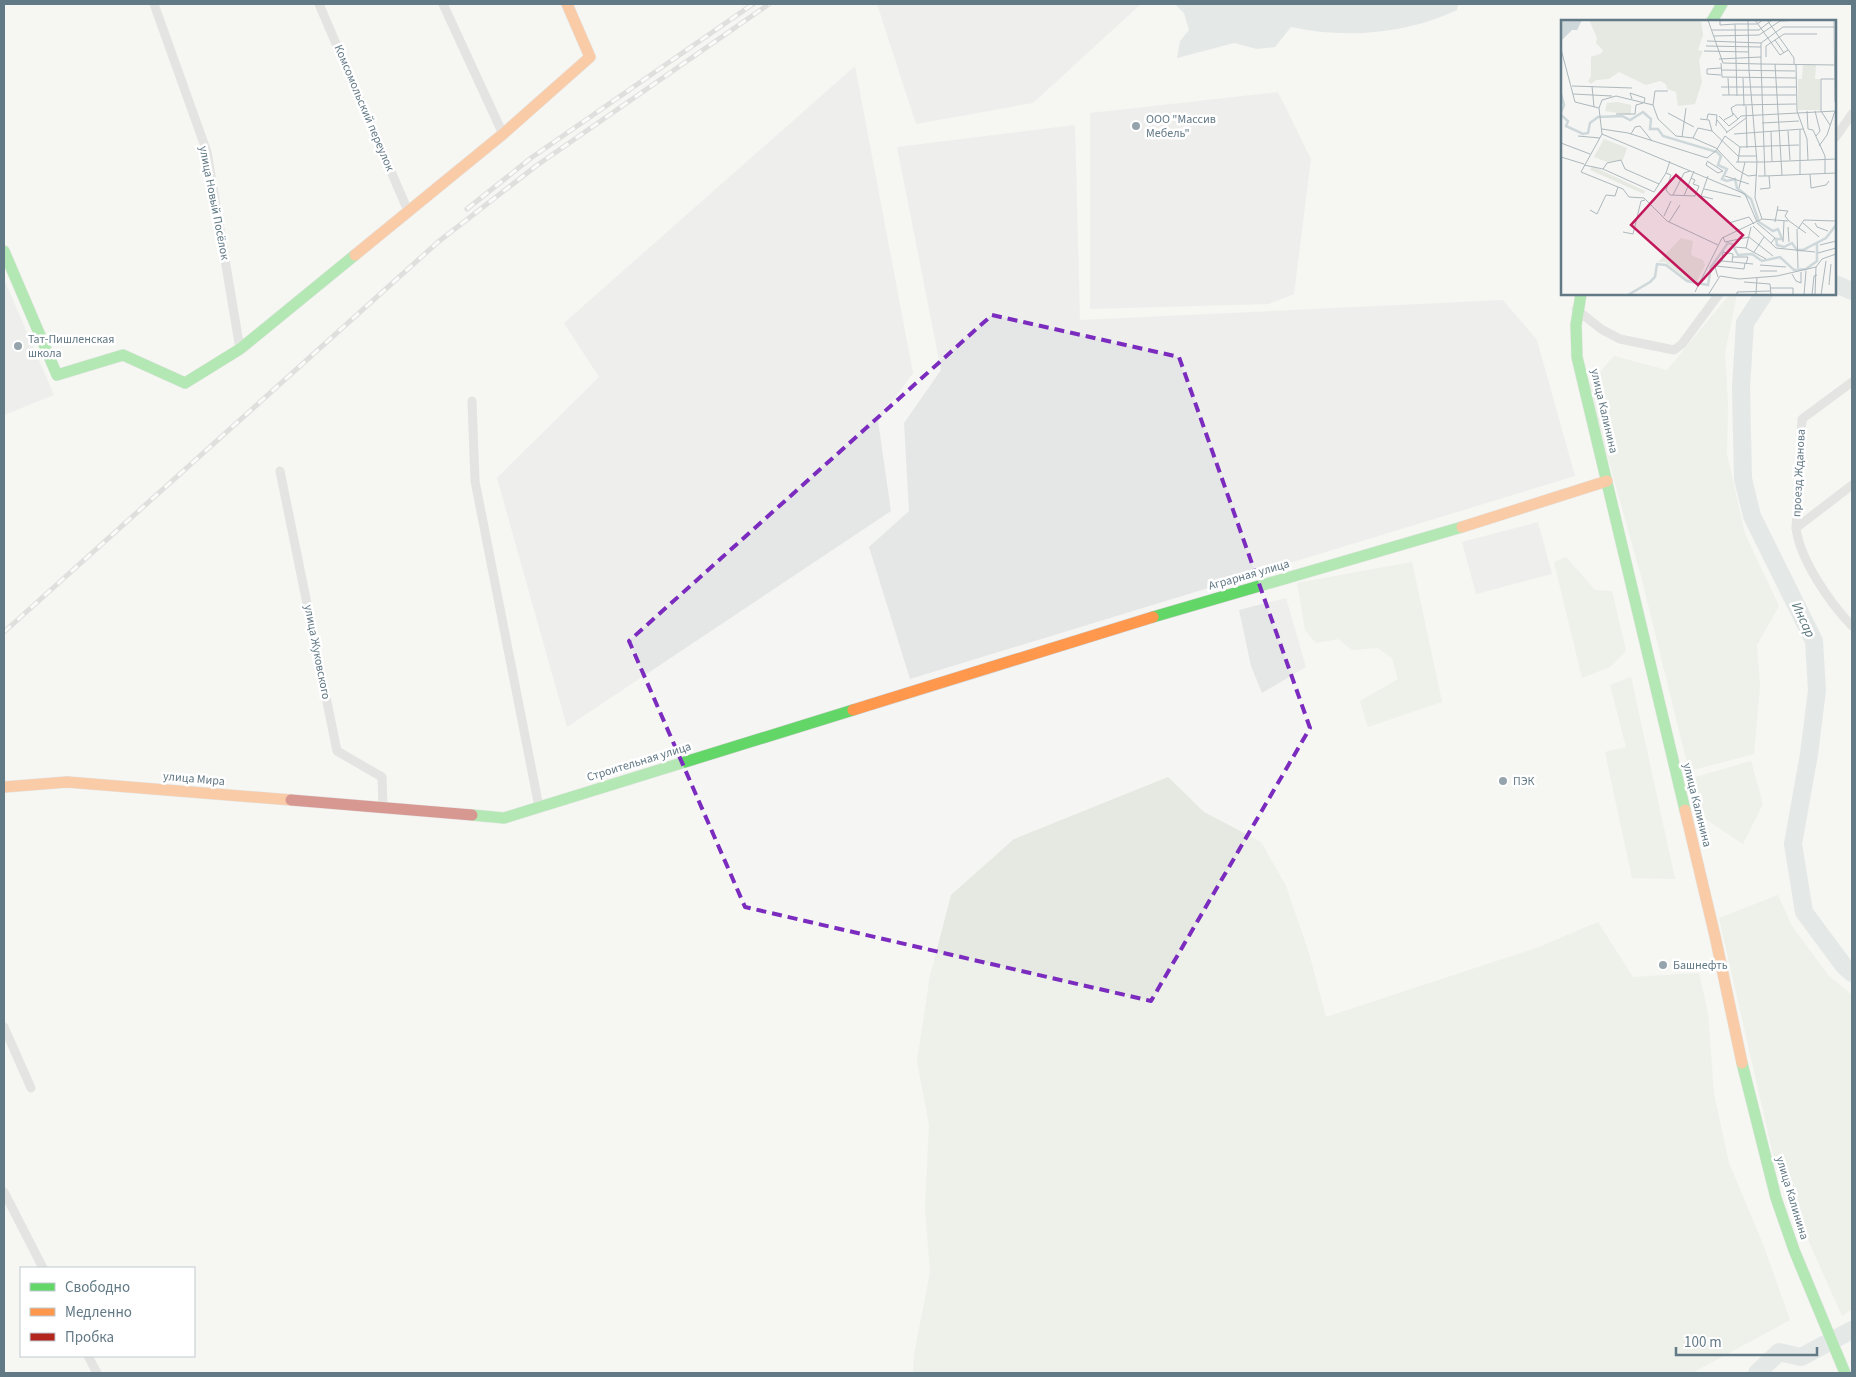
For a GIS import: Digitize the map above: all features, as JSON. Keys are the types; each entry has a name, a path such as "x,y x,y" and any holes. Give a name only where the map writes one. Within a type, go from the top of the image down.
{"street":[{"name":"улица Новый Посёлок","path":"154,4 207,152 240,349"},
{"name":"Комсомольский переулок","path":"319,4 408,211"},
{"path":"443,4 503,134"},
{"path":"4,251 57,375 122,355 185,382 240,349 503,134 590,57 567,4"},
{"path":"1713,20 1722,4"},
{"path":"1836,137 1852,114"},
{"name":"улица Калинина","path":"1581,295 1576,309 1574,329 1577,357 1714,936 1748,1089 1776,1198 1820,1317 1842,1368"},
{"path":"1576,309 1601,329 1620,339 1674,350 1682,344 1718,295"},
{"name":"проезд Жданова","path":"1796,528 1802,419 1852,382"},
{"path":"472,401 475,481 539,807"},
{"name":"улица Жуковского","path":"280,470 337,751 382,777 383,808"},
{"name":"Аграрная улица","path":"899,698 1209,600 1504,514 1607,481"},
{"path":"1852,485 1796,528 1798,545 1811,570 1852,626"},
{"name":"Строительная улица","path":"383,808 504,818 899,698"},
{"name":"улица Мира","path":"4,787 67,782 383,808"},
{"path":"4,1027 31,1088"},
{"path":"4,1192 42,1267"},
{"path":"89,1357 97,1373"}],"highlighted area":[{"path":"992,315 1179,357 1310,728 1151,1001 745,907 629,641"}],"shaded area":[{"path":"877,4 1141,4 1033,103 916,124"},
{"path":"1175,4 1458,4 1457,10 1437,18 1397,29 1375,32 1333,33 1291,27 1275,47 1257,49 1234,43 1177,58 1180,41 1189,30 1184,13"},
{"path":"855,66 913,373 878,421 891,511 567,727 497,478 599,377 564,323"},
{"path":"1278,92 1311,159 1294,294 1269,304 1090,309 1090,113"},
{"path":"1075,125 1080,320 1503,300 1537,340 1575,476 910,679 869,547 909,511 904,423 941,370 897,147"},
{"name":"Тат-Пишленская школа","path":"4,279 54,395 4,415"},
{"path":"1729,295 1737,295 1725,353 1728,404 1727,454 1745,534 1779,606 1757,645 1760,686 1754,754 1689,771 1641,576 1588,386 1614,356 1667,370"},
{"path":"1538,522 1552,574 1476,594 1462,542"},
{"path":"1566,557 1595,590 1612,591 1626,651 1610,667 1582,678 1554,562"},
{"path":"1412,562 1442,702 1368,727 1360,701 1398,679 1392,658 1378,648 1352,650 1338,639 1316,643 1305,630 1297,583"},
{"path":"1286,598 1306,667 1262,693 1251,666 1239,610"},
{"path":"1631,677 1675,879 1632,878 1605,752 1626,747 1610,685"},
{"path":"1751,761 1763,804 1743,844 1701,816 1692,778"},
{"path":"1168,777 1204,812 1261,842 1286,886 1309,953 1326,1017 1539,947 1598,922 1633,977 1699,973 1708,1013 1714,1094 1729,1163 1763,1244 1790,1320 1692,1373 913,1373 914,1354 930,1273 925,1207 929,1125 917,1061 930,976 951,895 1014,839"},
{"path":"1778,895 1792,926 1828,975 1852,995 1852,1309 1842,1316 1776,1168 1719,918"}],"waterway":[{"name":"Инсар","path":"1836,284 1852,291"},
{"name":"Инсар","path":"1763,295 1745,323 1741,387 1743,479 1752,516 1814,641 1817,690 1809,754 1793,844 1804,912 1844,966 1852,973"},
{"name":"Инсар","path":"1757,1373 1779,1352 1801,1357 1852,1330"}],"railway":[{"path":"467,209 531,158 753,4"},
{"path":"4,632 438,242 536,166 769,4"}],"traffic: fast":[{"path":"1713,20 1722,4"},
{"path":"4,251 57,375 123,355 185,383 240,349 355,255"},
{"path":"1581,295 1576,325 1577,357 1685,810"},
{"path":"1153,617 1462,527"},
{"path":"472,815 504,818 853,710"},
{"path":"1742,1063 1776,1198 1794,1250 1845,1373"}],"traffic: slow":[{"path":"355,255 503,134 590,57 567,4"},
{"path":"1462,527 1607,481"},
{"path":"853,710 1153,617"},
{"path":"4,787 67,782 291,800"},
{"path":"1685,810 1715,936 1742,1063"}],"traffic: jam":[{"path":"291,800 472,815"}],"place":[{"name":"ООО \"Массив Мебель\"","path":"1136,126"},
{"name":"Тат-Пишленская школа","path":"18,346"},
{"name":"ПЭК","path":"1503,781"},
{"name":"Башнефть","path":"1663,965"}]}
